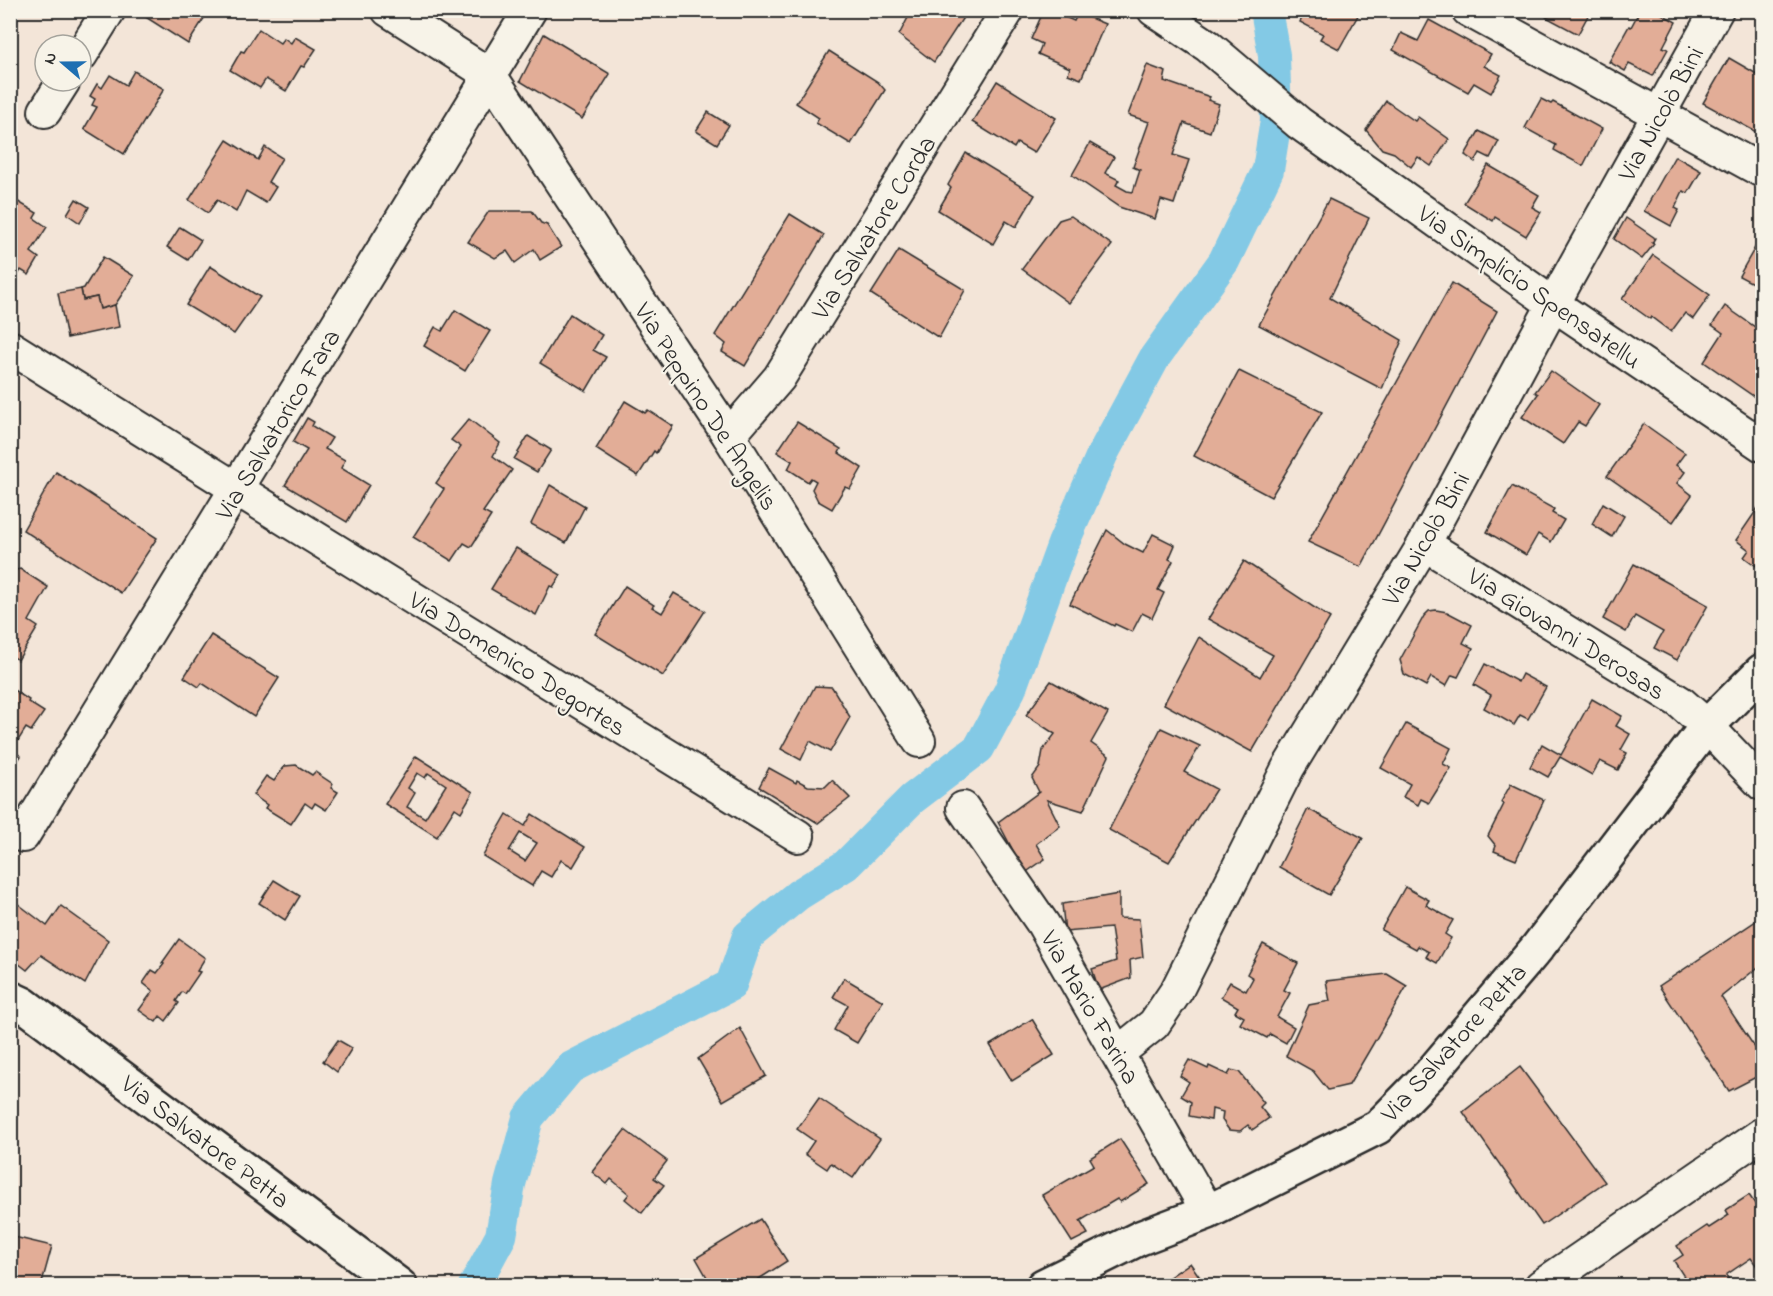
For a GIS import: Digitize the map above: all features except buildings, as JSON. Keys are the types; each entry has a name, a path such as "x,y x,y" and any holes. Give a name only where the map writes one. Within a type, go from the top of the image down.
{"street":[{"path":"93,36 109,10"},
{"path":"388,10 490,75"},
{"name":"Via Salvatorico Fara","path":"23,836 530,10"},
{"name":"Via Salvatore Corda","path":"729,436 779,378 1008,10"},
{"name":"Via Simplicio Spensatellu","path":"1154,10 1208,46 1299,123 1553,304 1762,445"},
{"path":"1468,10 1762,171"},
{"name":"Via Nicolò Bini","path":"1118,1053 1154,1024 1177,990 1288,768 1424,544 1553,304 1717,10"},
{"name":"Via Peppino De Angelis","path":"490,75 729,436 919,741"},
{"path":"45,111 56,93"},
{"name":"Via Domenico Degortes","path":"10,347 237,490 798,836"},
{"name":"Via Giovanni Derosas","path":"1424,544 1680,702 1707,726 1762,784"},
{"name":"Via Salvatore Petta","path":"1043,1286 1140,1238 1208,1212 1378,1127 1431,1073 1537,948 1707,726 1762,671"},
{"name":"Via Mario Farina","path":"963,808 1043,924 1208,1212"},
{"name":"Via Salvatore Petta","path":"10,998 32,1011 400,1286"},
{"path":"1541,1286 1762,1134"}],"waterway":[{"path":"474,1286 501,1236 510,1184 528,1118 570,1068 731,985 748,936 798,895 846,865 912,799 979,748 1010,690 1063,544 1102,455 1155,357 1224,261 1268,170 1276,120 1274,55 1266,10"}]}
